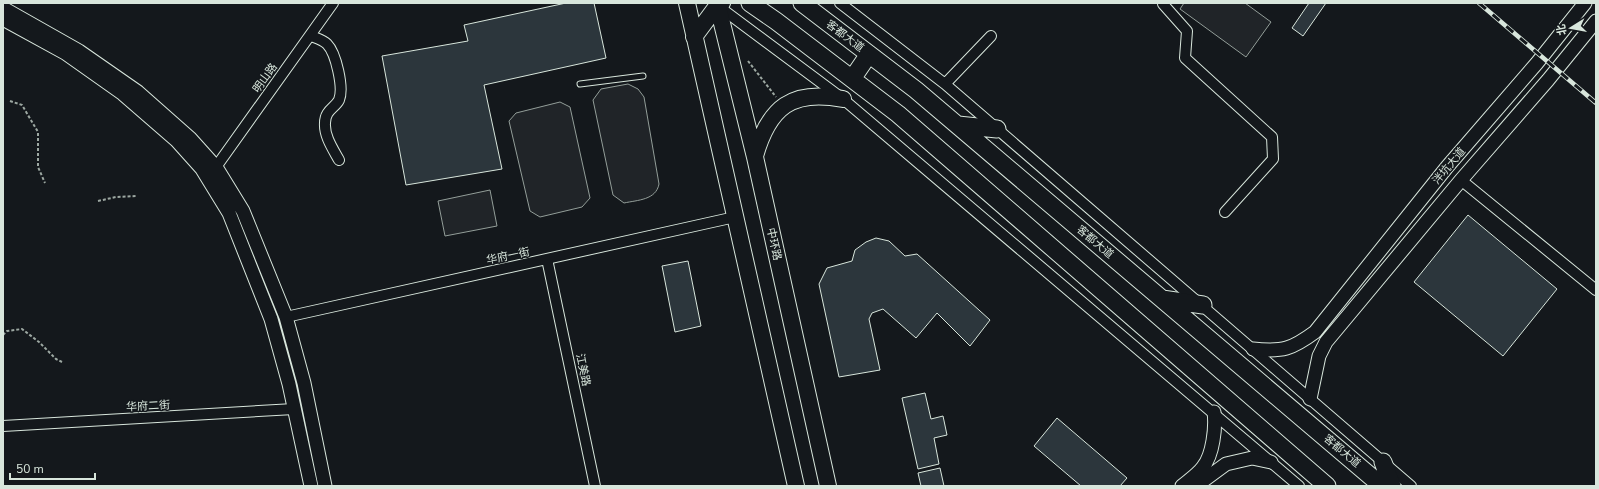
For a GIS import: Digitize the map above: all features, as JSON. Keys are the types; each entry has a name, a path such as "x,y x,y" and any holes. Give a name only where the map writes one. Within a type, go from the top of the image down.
{"highway":[{"path":"750,3 898,114 1327,486"},
{"name":"客都大道","path":"802,3 916,90 1382,486"},
{"path":"852,78 869,54"},
{"path":"958,125 997,129"},
{"path":"1162,298 1203,305"},
{"path":"1383,462 1392,486"}],"main road":[{"path":"687,3 796,486"},
{"path":"694,37 717,4"},
{"name":"中环路","path":"717,4 755,157 828,486"},
{"path":"755,157 761,136 769,121 780,109 794,101 811,95 843,99"}],"street":[{"name":"明山路","path":"216,167 311,36 333,3"},
{"path":"840,3 945,84 1411,486"},
{"path":"1163,3 1187,31 1185,58 1272,137 1273,159 1225,212"},
{"name":"泮坑大道","path":"1253,349 1283,349 1298,344 1315,332 1447,167 1537,63 1585,3"},
{"path":"717,4 843,99 1214,412 1299,486"},
{"path":"3,8 79,51 138,92 190,138 216,167 243,211 286,317 304,383 325,486"},
{"path":"3,20 64,53 123,94 176,140 202,168 229,213 271,319 289,384 311,486"},
{"name":"泮坑大道","path":"1310,399 1319,356 1326,342 1461,180 1548,80 1596,21"},
{"path":"311,36 327,44 334,53 341,80 339,100 329,109 324,123 328,139 339,160"},
{"path":"945,84 991,36"},
{"path":"1461,180 1596,290"},
{"name":"华府一街","path":"286,317 735,217"},
{"name":"江美路","path":"547,259 595,486"},
{"name":"华府二街","path":"3,426 294,409"},
{"path":"1196,486 1207,471 1215,425 1214,412"},
{"path":"1182,486 1207,471 1226,464 1252,458 1272,462"}],"lane":[{"path":"580,84 643,76"}],"path":[{"path":"748,61 780,103"},
{"path":"10,102 22,105 38,132 38,167 45,183"},
{"path":"98,201 116,197 136,196"},
{"path":"3,334 7,331 22,328 56,359 62,362"}],"shaded area":[{"path":"1184,3 1245,3 1271,22 1246,57 1180,9"},
{"path":"628,84 638,89 644,97 659,184 654,193 650,196 640,200 624,203 613,195 593,100 601,89"},
{"path":"560,102 570,107 590,198 582,207 540,217 530,211 509,121 516,113"},
{"path":"490,190 497,226 445,236 438,201"}],"building":[{"path":"566,3 594,3 606,58 484,85 502,169 406,185 382,56 468,41 464,25"},
{"path":"1309,3 1326,3 1303,36 1292,28"},
{"path":"1468,215 1557,289 1503,356 1414,282"},
{"path":"876,238 889,241 905,256 917,254 990,320 970,346 937,313 916,338 883,309 872,313 869,319 880,370 839,377 819,284 827,268 852,261 855,250 866,242"},
{"path":"688,261 701,326 675,332 662,266"},
{"path":"925,393 931,419 943,416 947,435 934,438 939,464 918,469 902,398"},
{"path":"1057,418 1127,478 1120,486 1081,486 1034,446"},
{"path":"940,468 944,486 921,486 918,473"}],"railway":[{"path":"1479,3 1596,103"}]}
